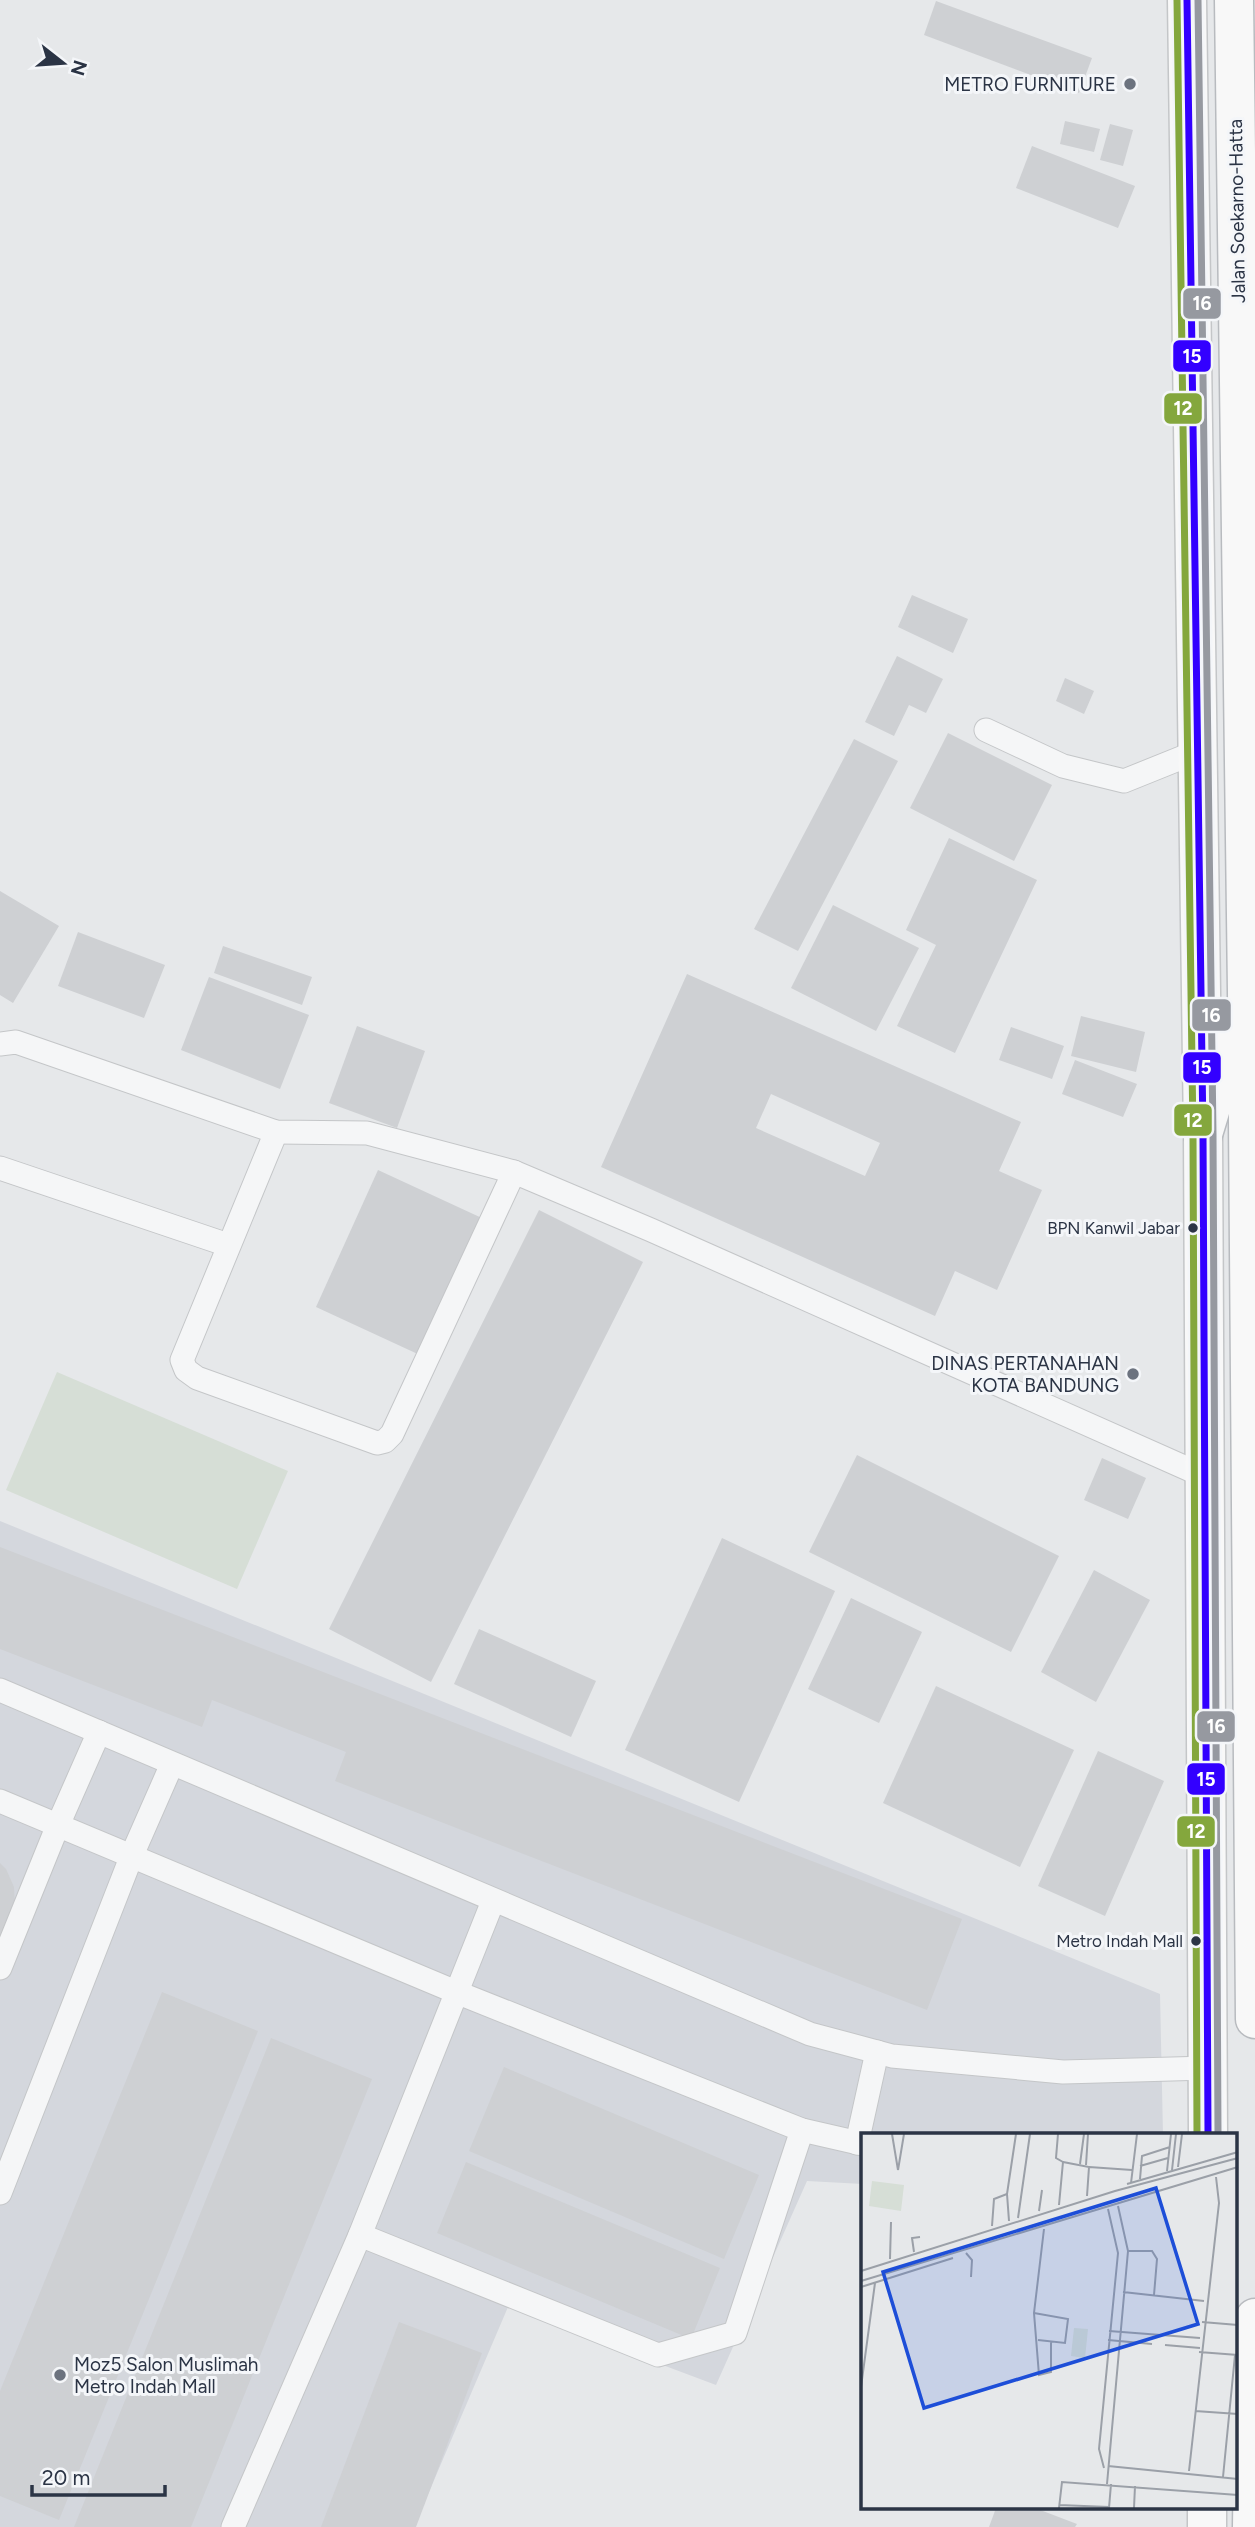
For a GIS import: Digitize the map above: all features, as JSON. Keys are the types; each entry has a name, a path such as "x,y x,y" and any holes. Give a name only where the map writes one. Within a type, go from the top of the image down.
{"main road":[{"path":"1188,0 1203,1134 1208,2133"},
{"name":"Jalan Soekarno-Hatta","path":"1234,0 1247,991 1255,2019"},
{"path":"1203,1134 1247,991"},
{"path":"1252,2527 1255,2318"}],"lane":[{"path":"986,730 1063,766 1124,781 1196,752"},
{"path":"0,1044 16,1042 276,1132 367,1133 514,1172 652,1230 1204,1476"},
{"path":"276,1132 182,1360 186,1370 197,1378 377,1443 385,1441 392,1434 514,1172"},
{"path":"0,1168 228,1245"},
{"path":"0,1690 810,2034 892,2056 1063,2072 1208,2068"},
{"path":"0,1968 99,1732"},
{"path":"0,2193 132,1855 172,1764"},
{"path":"0,1801 456,1992 802,2130 860,2144"},
{"path":"233,2527 360,2235 493,1901"},
{"path":"862,2133 877,2052"},
{"path":"360,2235 658,2356 734,2333 802,2130"}],"shaded area":[{"path":"57,1372 288,1471 237,1589 6,1490"},
{"path":"0,1521 1160,1994 1163,2133 861,2133 861,2184 807,2181 716,2385 508,2307 414,2527 0,2527"}],"building":[{"path":"936,1 1092,58 1079,93 924,35"},
{"path":"1065,121 1100,129 1094,152 1060,144"},
{"path":"1110,124 1133,130 1123,166 1100,160"},
{"path":"1032,146 1135,186 1118,228 1016,188"},
{"path":"912,595 968,619 953,653 898,627"},
{"path":"897,656 943,679 926,713 909,705 894,736 865,722"},
{"path":"1065,678 1094,691 1084,714 1056,701"},
{"path":"948,733 1052,785 1014,861 910,808"},
{"path":"854,739 898,761 798,951 754,929"},
{"path":"949,838 1037,880 955,1053 897,1026 936,945 906,930"},
{"path":"0,891 59,926 13,1003 0,995"},
{"path":"833,905 919,948 876,1031 791,988"},
{"path":"78,932 165,965 144,1018 58,986"},
{"path":"223,946 312,977 302,1005 214,973"},
{"path":"687,974 1021,1122 999,1171 1042,1190 997,1290 955,1271 935,1316 601,1167","holes":["771,1094 880,1143 865,1176 756,1128"]},
{"path":"209,977 309,1015 280,1089 181,1050"},
{"path":"1081,1016 1145,1032 1136,1072 1071,1056"},
{"path":"357,1026 425,1051 397,1128 329,1103"},
{"path":"1011,1027 1064,1046 1052,1079 999,1060"},
{"path":"1075,1060 1137,1084 1123,1117 1062,1094"},
{"path":"378,1170 484,1219 422,1356 316,1307"},
{"path":"539,1210 643,1262 431,1682 329,1629"},
{"path":"857,1455 1059,1556 1011,1652 809,1552"},
{"path":"1102,1458 1146,1478 1128,1519 1084,1500"},
{"path":"722,1538 835,1591 739,1802 625,1750"},
{"path":"0,1547 962,1919 927,2010 335,1781 346,1752 212,1700 202,1727 0,1649"},
{"path":"1094,1570 1150,1600 1096,1702 1041,1672"},
{"path":"851,1598 922,1632 879,1723 808,1689"},
{"path":"479,1629 596,1681 571,1737 454,1684"},
{"path":"936,1686 1074,1750 1020,1867 883,1803"},
{"path":"1098,1751 1164,1781 1105,1916 1038,1886"},
{"path":"0,1863 6,1869 14,1887 15,1907 0,1945"},
{"path":"162,1992 258,2031 59,2520 0,2496 0,2391"},
{"path":"271,2038 372,2079 191,2527 74,2527"},
{"path":"504,2067 759,2175 724,2259 469,2151"},
{"path":"466,2162 720,2268 691,2339 437,2233"},
{"path":"399,2322 482,2353 416,2527 321,2527"},
{"path":"995,2510 1040,2510 1077,2524 1075,2527 989,2527"}],"transit line":[{"name":"12","path":"1177,0 1193,1134 1197,2133"},
{"name":"15","path":"1187,0 1203,1134 1208,2133"},
{"name":"16","path":"1198,0 1213,1134 1218,2133"}],"place":[{"name":"METRO FURNITURE","path":"1130,84"},
{"name":"BPN Kanwil Jabar","path":"1193,1228"},
{"name":"DINAS PERTANAHAN KOTA BANDUNG","path":"1133,1374"},
{"name":"Metro Indah Mall","path":"1196,1941"},
{"name":"Moz5 Salon Muslimah Metro Indah Mall","path":"60,2375"}]}
